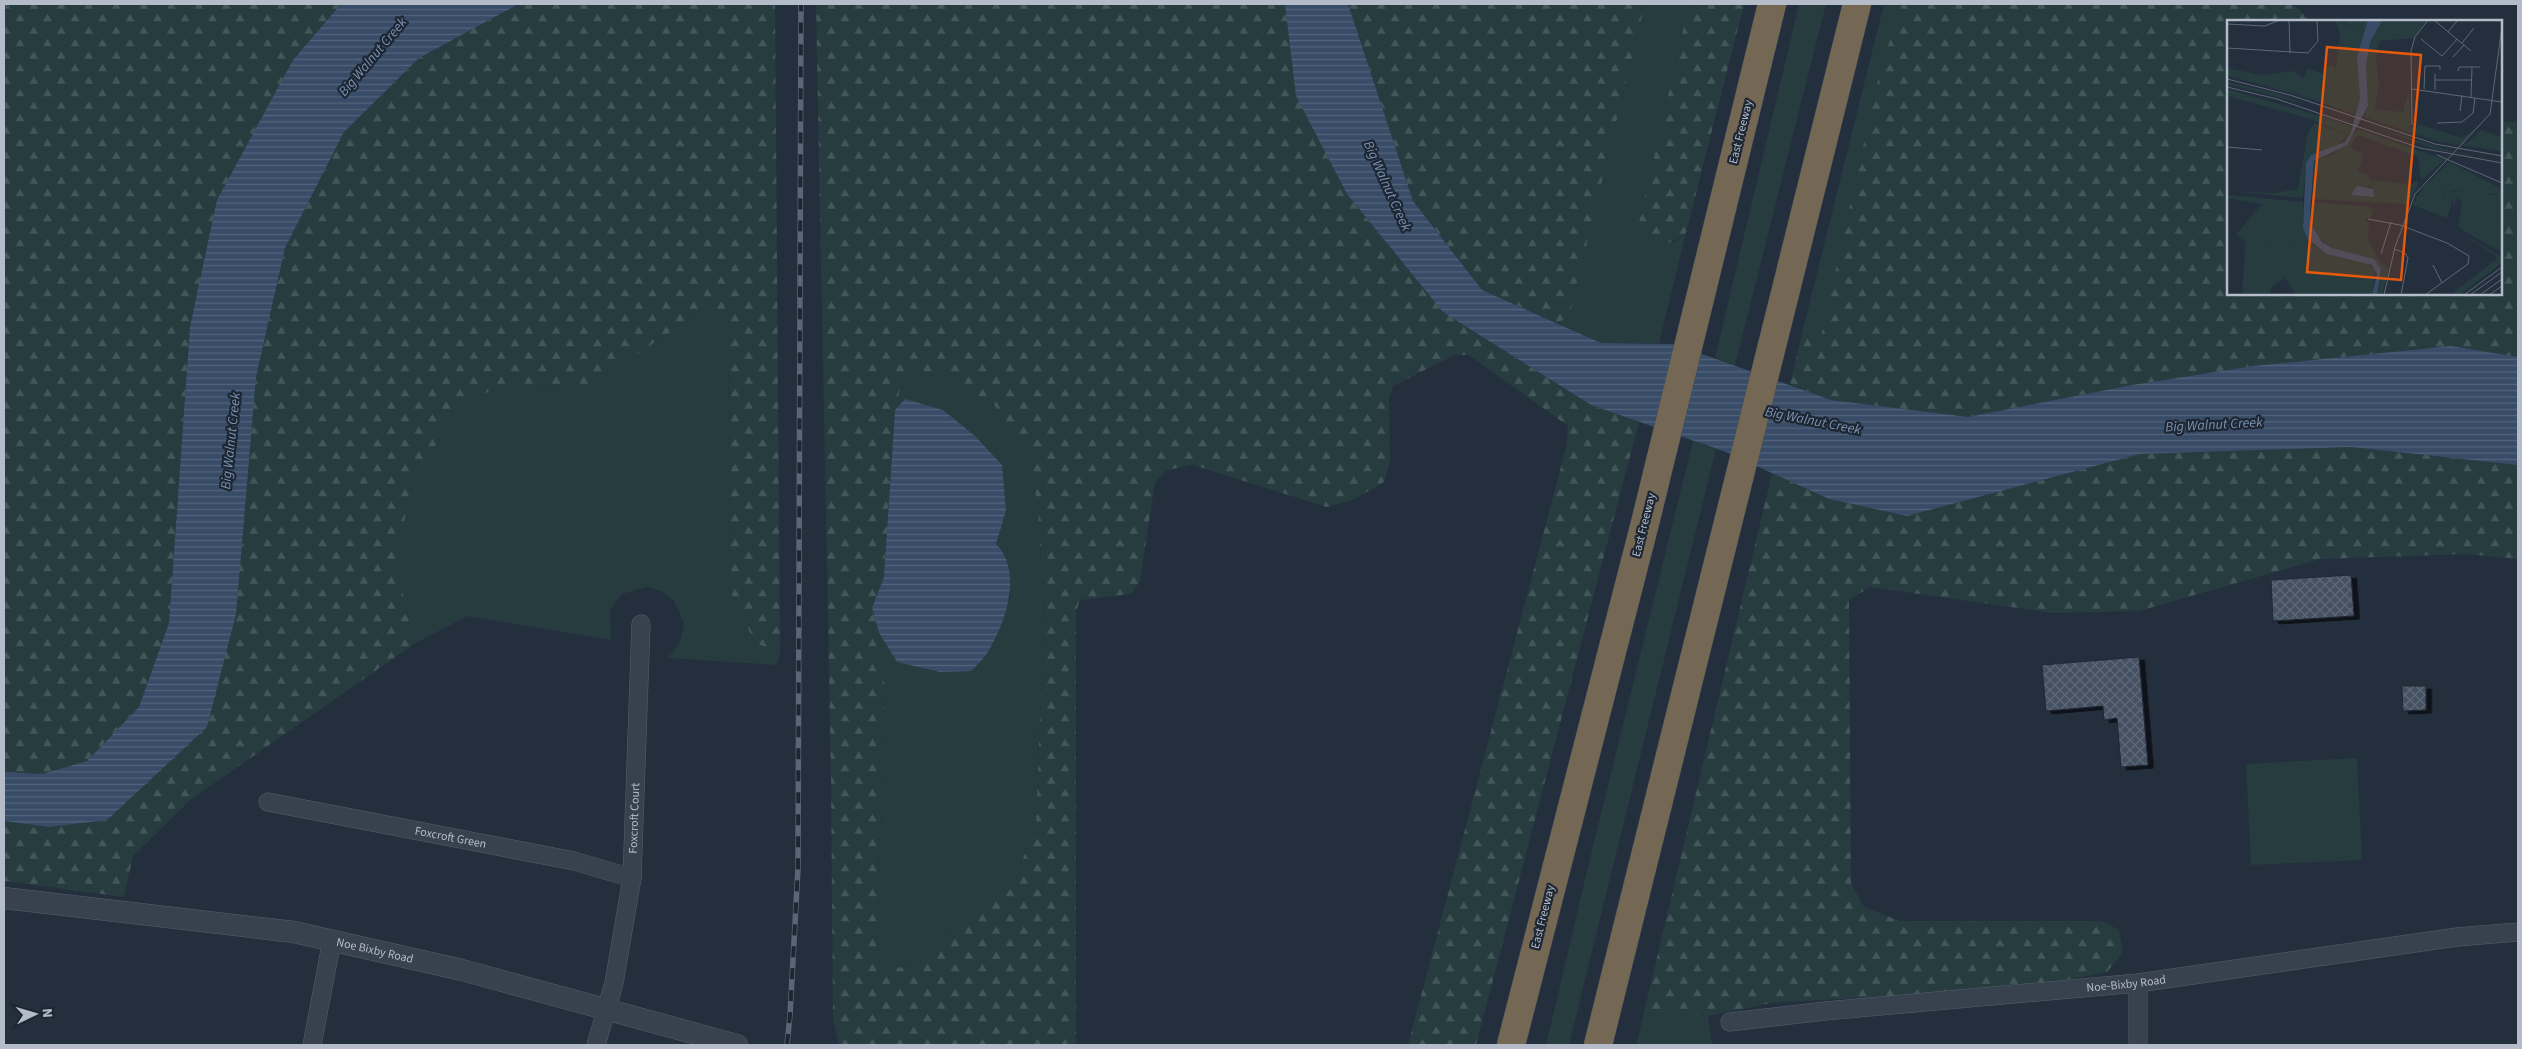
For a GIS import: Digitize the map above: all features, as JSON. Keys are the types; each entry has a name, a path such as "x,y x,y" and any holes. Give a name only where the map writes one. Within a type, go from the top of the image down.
{"highway":[{"name":"East Freeway","path":"1511,1045 1646,519 1772,4"},
{"path":"1598,1045 1857,4"}],"street":[{"name":"Foxcroft Court","path":"596,1045 620,954 632,878 641,624"},
{"name":"Foxcroft Green","path":"268,802 574,861 632,878"},
{"name":"Noe Bixby Road","path":"4,898 284,931 332,940 462,970 737,1045"},
{"name":"Noe-Bixby Road","path":"1730,1022 1825,1011 2138,983 2457,937 2518,932"},
{"path":"312,1045 332,940"},
{"path":"2138,983 2138,1045"}],"green space":[{"path":"4,4 341,4 293,60 190,327 169,623 139,707 87,761 42,774 4,772"},
{"path":"519,4 775,4 780,652 755,643 730,591 728,316 709,306 590,386 502,385 456,408 409,494 397,565 414,644 190,800 133,856 124,897 4,881 4,821 49,827 107,820 256,377 285,248 344,132 419,58"},
{"path":"816,4 1285,4 1347,194 1443,312 1591,405 1639,422 1476,1045 1408,1045 1567,444 1568,426 1469,355 1455,355 1393,386 1389,397 1390,462 1384,482 1353,500 1327,507 1193,465 1167,470 1155,482 1140,581 1131,594 1080,600 1076,612 1076,1045 839,1045 833,1020 831,776","holes":["918,374 943,378 995,406 1030,456 1038,513 1044,606 1036,826 1020,866 923,955 904,968 885,965 877,954 884,683 879,633 872,608 884,577 895,410 902,382"]},
{"path":"1348,4 1645,4 1569,317 1557,323 1482,290 1413,201"},
{"path":"1645,4 1689,4 1639,222 1674,243 1686,233 1659,343 1601,343 1557,323 1569,317"},
{"path":"1689,4 1744,4 1686,233 1672,241 1659,243 1648,237 1639,222"},
{"path":"1799,4 1826,4 1735,365 1715,358"},
{"path":"1884,4 1902,4 1880,70 1820,341 1802,333"},
{"path":"1902,4 2293,4 2310,20 2227,20 2227,295 2502,295 2502,121 2518,122 2518,357 2451,346 2253,366 2132,385 1968,417 1831,400 1790,385 1802,333 1820,340 1880,70"},
{"path":"709,306 728,315 730,591 755,643 780,652 777,665 668,658 680,643 684,623 674,601 661,591 646,587 622,594 610,610 611,640 468,616 414,644 397,565 409,494 456,408 502,385 590,386"},
{"path":"918,374 943,378 995,406 1030,456 1038,513 1044,606 1036,826 1020,866 923,955 904,968 885,965 877,954 884,683 879,633 897,662 1010,599 1009,570 1005,556 996,544 1006,511 905,399 895,410 902,382"},
{"path":"1693,441 1716,449 1569,1045 1546,1045 1591,854"},
{"path":"2351,447 2518,465 2518,559 2466,554 2320,559 2139,611 2053,613 1870,587 1849,600 1851,883 1864,907 1900,921 2102,921 2119,930 2123,952 2107,972 2019,989 1771,1003 1708,1016 1644,1012 1772,473 1829,499 1907,516 2140,454"},
{"path":"2357,758 2362,860 2251,865 2246,764"},
{"path":"1644,1012 1708,1016 1712,1045 1636,1045"}],"water":[{"name":"Big Walnut Creek","path":"341,4 519,4 419,58 344,132 285,248 256,377 236,614 207,727 107,820 49,827 4,821 4,772 42,774 87,761 139,707 169,623 190,327 217,200 293,60"},
{"name":"Big Walnut Creek","path":"1285,4 1348,4 1413,201 1482,290 1601,343 1674,344 1831,400 1968,417 2132,385 2253,366 2451,346 2518,357 2518,465 2351,447 2140,454 1907,516 1829,499 1726,452 1591,405 1443,312 1347,194 1296,96"},
{"path":"905,399 943,410 975,436 1002,465 1006,511 996,544 1004,555 1009,568 1009,596 1006,611 995,638 985,656 971,671 940,672 897,662 879,633 872,608 884,577 895,410"}],"building":[{"path":"2351,575 2354,616 2273,621 2271,580"},
{"path":"2139,657 2148,765 2121,767 2117,718 2104,720 2103,706 2046,711 2042,665"},
{"path":"2402,686 2426,686 2426,710 2403,711"}],"railway":[{"path":"787,1045 798,868 801,4"}]}
